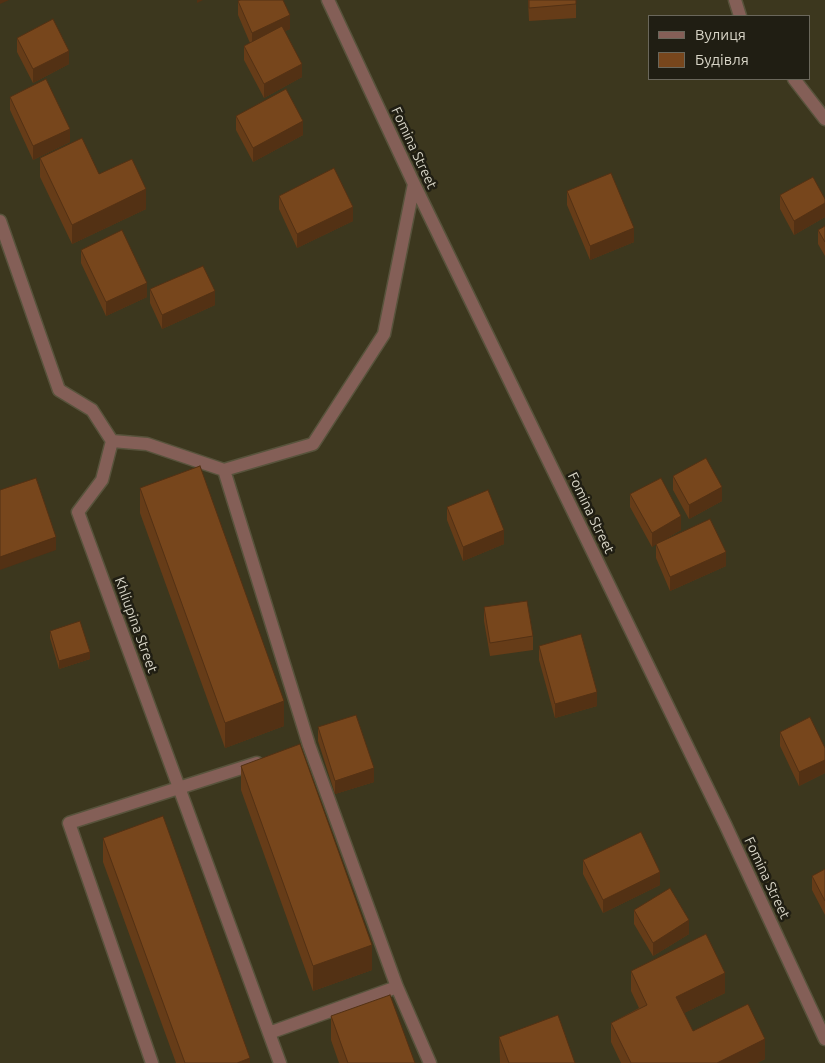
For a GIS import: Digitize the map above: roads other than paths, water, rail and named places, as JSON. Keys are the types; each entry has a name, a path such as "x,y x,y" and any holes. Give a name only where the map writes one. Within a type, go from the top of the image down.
{"street":[{"name":"Fomina Street","path":"328,0 414,184 721,815 825,1039"},
{"path":"735,0 740,15"},
{"path":"795,80 825,119"},
{"path":"0,221 59,390 92,410 112,441 147,444 224,470 313,444 384,334 414,184"},
{"name":"Khliupina Street","path":"112,441 102,480 78,512 280,1063"},
{"path":"224,470 305,747 397,986 430,1063"},
{"path":"152,1063 69,823 272,758"},
{"path":"269,1033 397,986"}]}
